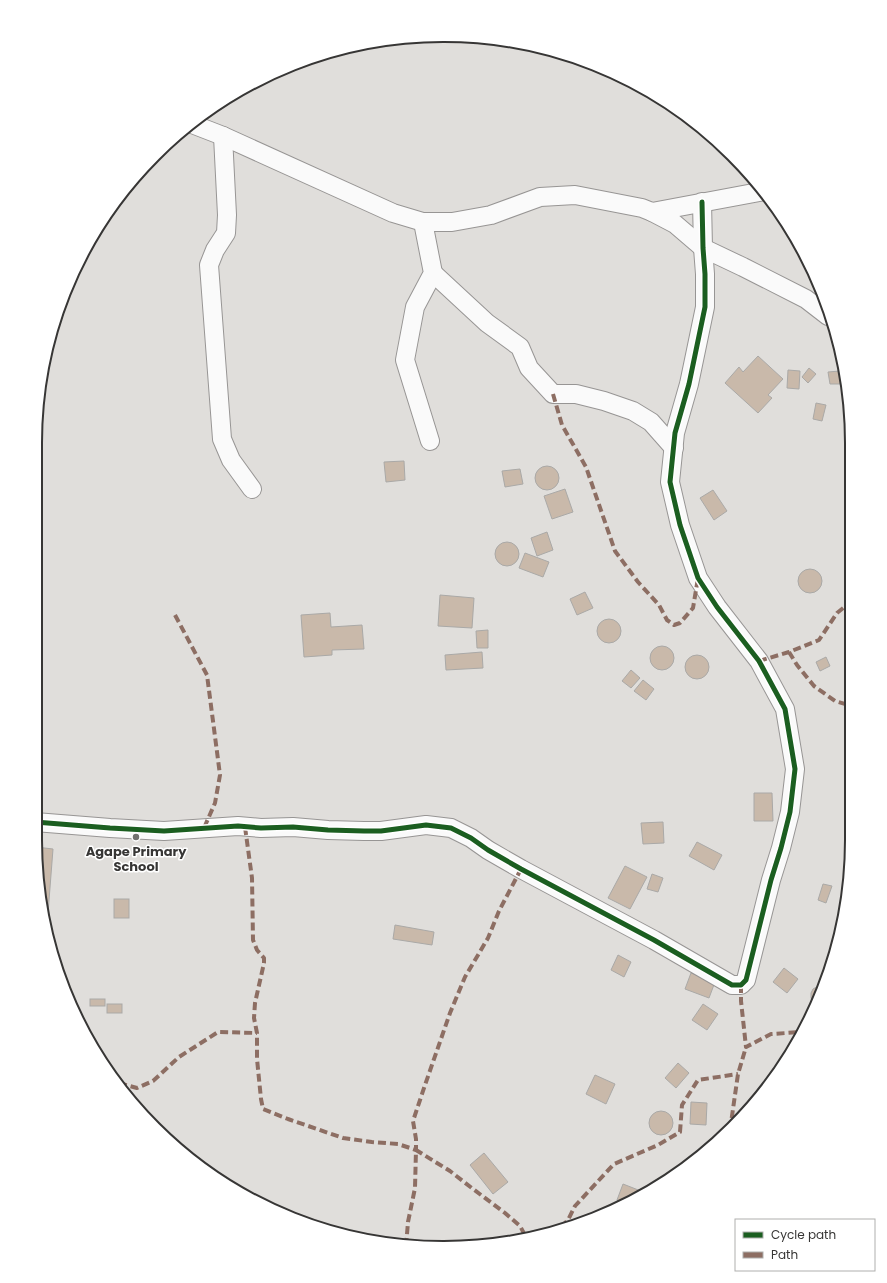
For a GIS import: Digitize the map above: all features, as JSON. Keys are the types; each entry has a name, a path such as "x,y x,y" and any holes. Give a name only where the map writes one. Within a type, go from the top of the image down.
{"street":[{"path":"198,126 393,213 423,222 452,222 491,216 540,197 575,195 642,208 675,224 703,248 806,300 823,313"},
{"path":"222,136 227,216 226,233 215,250 209,265 222,439 231,460 252,489"},
{"path":"652,212 756,192"},
{"path":"42,823 164,831 238,826 364,831 381,831 426,825 451,828 471,838 521,870 654,940 732,985 741,985 746,980 771,880 781,848 790,812 796,769 785,710 759,661 716,607 698,578 680,525 670,482 674,448 674,433 689,384 705,307 702,202"},
{"path":"423,222 433,273 487,323 520,347 529,368 553,394 576,394 634,411 651,422 674,448"},
{"path":"430,441 405,360 415,307 433,273"}],"building":[{"path":"758,356 783,379 768,395 772,398 758,413 725,383 739,367 743,372"},
{"path":"809,368 816,374 808,383 802,377"},
{"path":"788,370 800,371 799,389 787,388"},
{"path":"838,371 840,384 830,384 828,372"},
{"path":"816,403 826,405 822,421 813,419"},
{"path":"404,461 405,480 386,482 384,462"},
{"path":"547,466 556,469 559,478 556,487 547,490 538,487 535,478 538,469"},
{"path":"520,469 523,484 505,487 502,471"},
{"path":"565,489 573,512 552,519 544,496"},
{"path":"713,490 727,511 714,520 700,498"},
{"path":"547,532 553,550 537,556 531,538"},
{"path":"507,542 516,545 519,554 516,563 507,566 498,563 495,554 498,545"},
{"path":"525,553 549,562 543,577 519,568"},
{"path":"810,569 819,572 822,581 819,590 810,593 801,590 798,581 801,572"},
{"path":"585,592 593,608 577,615 570,599"},
{"path":"440,595 474,598 472,628 438,626"},
{"path":"330,613 331,627 362,625 364,649 332,650 332,655 304,657 301,615"},
{"path":"609,619 618,622 621,631 618,640 609,643 600,640 597,631 600,622"},
{"path":"488,630 488,648 477,648 476,631"},
{"path":"662,646 671,649 674,658 671,667 662,670 653,667 650,658 653,649"},
{"path":"482,652 483,668 446,670 445,655"},
{"path":"697,655 706,658 709,667 706,676 697,679 688,676 685,667 688,658"},
{"path":"826,657 830,666 820,671 816,662"},
{"path":"631,670 640,678 631,688 622,681"},
{"path":"643,680 654,689 646,700 634,691"},
{"path":"754,793 772,793 773,821 754,821"},
{"path":"663,822 664,843 643,844 641,823"},
{"path":"697,842 722,855 714,870 689,856"},
{"path":"42,848 53,849 48,909 45,892"},
{"path":"625,866 647,877 630,909 608,898"},
{"path":"652,874 663,878 658,892 647,889"},
{"path":"823,884 832,886 826,903 818,900"},
{"path":"114,899 129,899 129,918 114,918"},
{"path":"395,925 434,932 432,945 393,939"},
{"path":"618,955 631,962 624,977 611,970"},
{"path":"784,968 798,979 787,993 773,982"},
{"path":"691,973 715,982 709,998 685,989"},
{"path":"816,987 812,999 811,993 813,989"},
{"path":"90,999 105,999 105,1006 90,1006"},
{"path":"107,1004 122,1004 122,1013 107,1013"},
{"path":"703,1004 718,1014 707,1030 692,1020"},
{"path":"678,1063 689,1073 676,1088 665,1078"},
{"path":"595,1075 615,1084 606,1104 586,1094"},
{"path":"691,1102 707,1103 706,1125 690,1124"},
{"path":"661,1111 670,1114 673,1123 670,1132 661,1135 652,1132 649,1123 652,1114"},
{"path":"484,1153 508,1182 493,1194 470,1165"},
{"path":"623,1184 639,1190 621,1200 617,1200"}],"marked path":[{"path":"553,394 562,425 586,467 615,551 638,582 659,605 667,620 674,625 680,623 693,608 698,578"},
{"path":"759,661 789,652 819,640 837,613 845,607"},
{"path":"175,615 207,675 220,775 215,803 204,828"},
{"path":"789,652 797,665 814,686 835,701 845,704"},
{"path":"245,827 252,878 253,940 257,950 264,958 255,1003 254,1018 257,1033 257,1059 263,1109 343,1138 398,1144 416,1150 413,1121 450,1013 465,977 488,938 499,911 521,869"},
{"path":"741,985 741,1001 746,1047 771,1034 795,1032"},
{"path":"126,1085 137,1088 153,1081 179,1057 218,1032 257,1033"},
{"path":"732,1118 738,1074 746,1047"},
{"path":"566,1222 575,1206 614,1164 658,1145 680,1132 682,1105 698,1080 738,1074"},
{"path":"407,1239 408,1222 415,1188 416,1150 450,1171 505,1213 520,1226 524,1233"}],"cycle path":[{"path":"42,823 164,831 238,826 364,831 381,831 426,825 451,828 471,838 488,850 521,869 654,940 732,985 741,985 746,980 771,880 781,848 790,812 795,769 785,709 759,661 717,607 698,578 680,525 670,482 675,433 689,384 705,307 702,202"}],"place":[{"name":"Agape Primary School","path":"136,837"}]}
